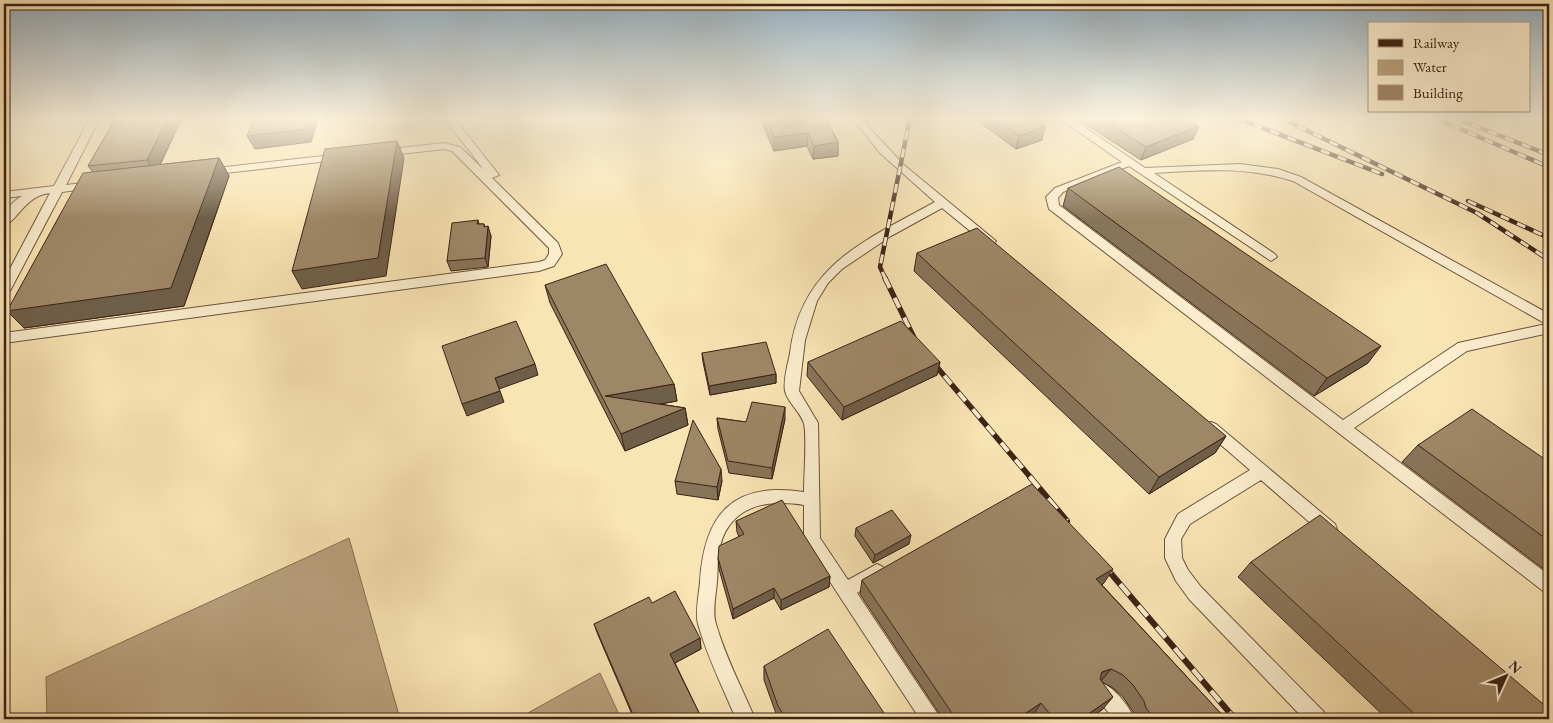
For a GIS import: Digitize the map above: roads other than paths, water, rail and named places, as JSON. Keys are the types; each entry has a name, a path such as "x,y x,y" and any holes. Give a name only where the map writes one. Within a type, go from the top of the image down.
{"lane":[{"path":"4,291 77,152"},
{"path":"369,154 395,152"},
{"path":"4,338 535,267 551,262 556,254 554,246 459,152"},
{"path":"474,152 515,206"},
{"path":"887,152 1004,253"},
{"path":"1115,152 1271,257"},
{"path":"194,174 349,156"},
{"path":"1130,162 1059,190 1052,197 1053,206 1549,585"},
{"path":"1142,171 1241,166 1279,171 1297,178 1549,320"},
{"path":"4,195 106,184"},
{"path":"4,222 19,203 37,193 58,189"},
{"path":"931,719 812,540 811,423 792,391 798,340 811,301 824,280 838,266 887,233 944,202"},
{"path":"1342,428 1463,347 1549,328"},
{"path":"1201,420 1337,536"},
{"path":"1262,471 1184,519 1175,530 1171,544 1173,560 1181,577 1195,593 1317,719"},
{"path":"745,719 706,622 710,556 715,536 725,519 741,506 760,498 781,495 812,500"},
{"path":"845,591 895,562"},
{"path":"1102,692 1125,719"}],"water":[{"path":"349,538 400,719 47,719 46,677"},
{"path":"600,673 621,719 517,719"}],"railway":[{"path":"886,280 880,267 903,152"},
{"path":"1324,152 1382,174"},
{"path":"1351,152 1477,213 1549,260"},
{"path":"1513,152 1549,167"},
{"path":"1541,152 1549,155"},
{"path":"1468,201 1549,238"},
{"path":"885,278 916,342"},
{"path":"930,359 1031,478"},
{"path":"1030,477 1067,521"},
{"path":"1102,563 1235,719"}]}
